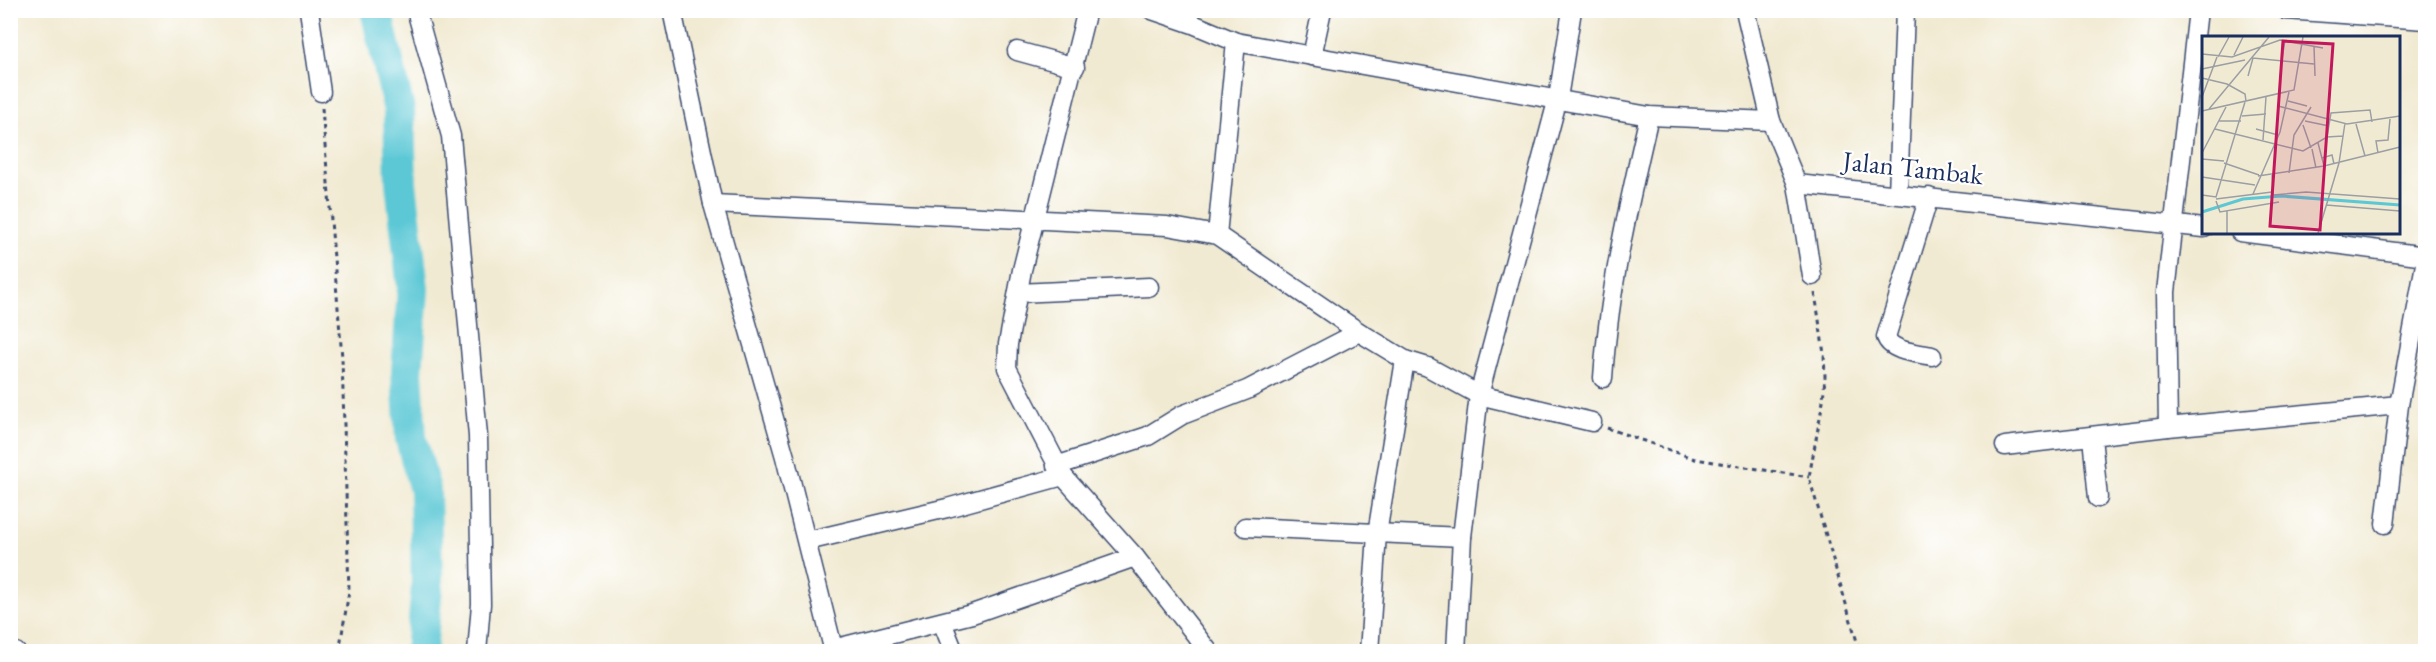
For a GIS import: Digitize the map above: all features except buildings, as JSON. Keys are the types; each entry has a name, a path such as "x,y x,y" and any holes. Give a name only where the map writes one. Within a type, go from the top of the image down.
{"street":[{"path":"309,10 321,92"},
{"path":"416,10 451,136 478,436 481,604 477,651"},
{"path":"672,10 713,204 807,541 833,650 972,614 1127,560"},
{"path":"1087,10 1075,67 1034,219 1008,344 1007,368 1054,476 1209,651"},
{"path":"1152,10 1194,17 1236,42 1312,56 1649,116 1771,121"},
{"path":"1312,56 1322,10"},
{"path":"1456,651 1462,537 1479,395 1558,98 1572,10"},
{"path":"1744,10 1771,121 1797,183 1812,276"},
{"path":"1898,194 1905,10"},
{"path":"2168,427 2166,292 2172,223 2198,10"},
{"path":"2286,10 2426,20"},
{"path":"1217,235 1236,42"},
{"path":"1017,51 1075,67"},
{"path":"1603,378 1608,318 1631,193 1649,116"},
{"name":"Jalan Tambak","path":"1797,183 2202,228"},
{"path":"1929,197 1886,337 1890,345 1896,348 1932,356"},
{"path":"713,204 1167,226 1217,235 1359,332 1405,360 1428,367 1479,395 1592,422"},
{"path":"2254,234 2426,258 2399,405 2385,524"},
{"path":"1018,293 1149,287"},
{"path":"807,541 1054,476 1148,436 1182,415 1247,390 1359,332"},
{"path":"1369,651 1377,534 1405,360"},
{"path":"2005,446 2168,427 2399,405"},
{"path":"2092,437 2098,498"},
{"path":"1245,527 1462,537"},
{"path":"942,622 954,651"},
{"path":"10,651 16,651"}],"path":[{"path":"321,92 342,369 349,591 339,651"},
{"path":"1812,276 1820,317 1825,376 1823,401 1809,477 1860,651"},
{"path":"1592,422 1695,459 1809,477"}],"waterway":[{"path":"376,10 399,110 401,183 413,289 407,372 411,439 425,490 427,587 421,652"}]}
